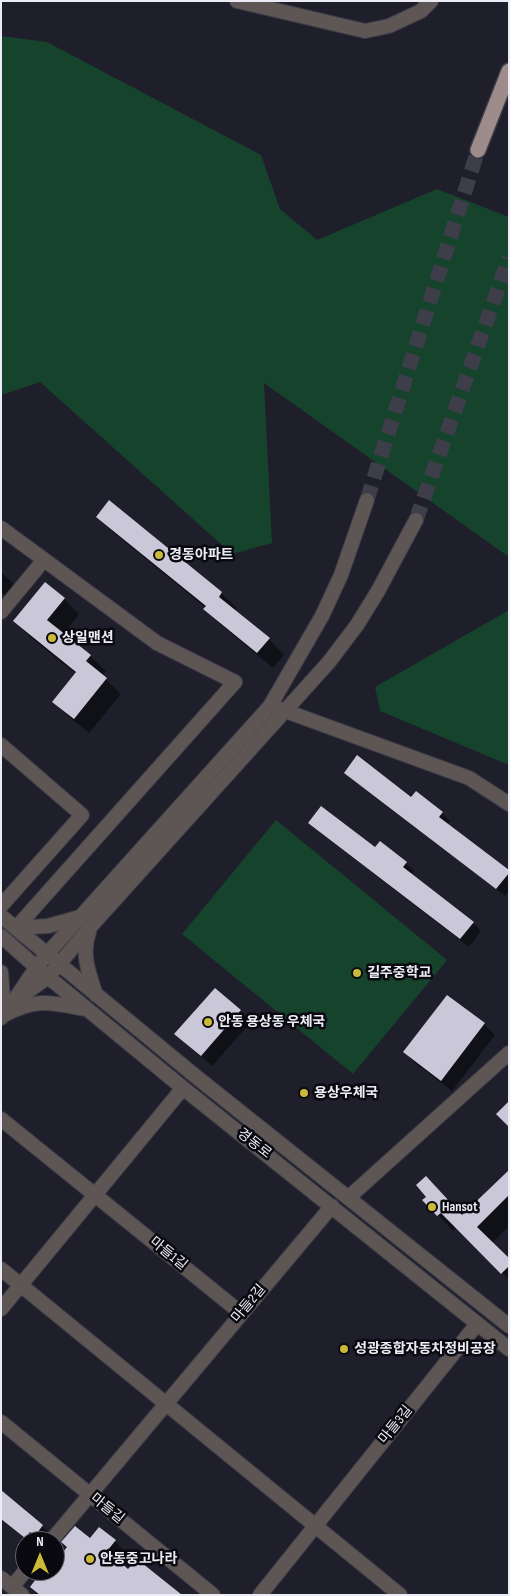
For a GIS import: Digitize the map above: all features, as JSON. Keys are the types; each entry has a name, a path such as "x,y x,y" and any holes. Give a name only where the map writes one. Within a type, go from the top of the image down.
{"main road":[{"path":"478,150 509,71"}],"street":[{"path":"237,1 365,31 389,26 421,11 431,1"},
{"path":"2,1016 47,954 270,706 322,616 341,575 367,500"},
{"path":"15,1000 48,977 92,925 329,662 357,625 416,520"},
{"path":"1,528 43,561 157,643 235,682 16,928"},
{"path":"1,612 43,561"},
{"path":"270,706 287,710 469,778 509,804"},
{"path":"1,745 82,815 1,906"},
{"name":"경동로","path":"1,916 96,996 509,1326"},
{"path":"16,928 48,926 80,917"},
{"path":"92,925 86,941 85,955 96,996"},
{"name":"경동로","path":"1,936 183,1088 509,1349"},
{"path":"1,972 2,1016"},
{"path":"2,1016 17,1008 33,1003 49,1002 87,1009"},
{"path":"348,1198 509,1054"},
{"path":"1,1309 183,1088"},
{"name":"마들1길","path":"1,1119 241,1313"},
{"name":"마들2길","path":"59,1531 332,1206"},
{"path":"1,1268 400,1595"},
{"name":"마들3길","path":"260,1595 477,1324"},
{"name":"마들길","path":"1,1422 213,1595"}],"green space":[{"path":"1,36 47,42 261,155 280,209 317,240 437,189 509,217 509,557 264,383 272,543 232,554 40,382 1,395"},
{"path":"509,610 509,765 380,711 375,687"},
{"path":"276,820 447,960 353,1074 182,934"}],"building":[{"name":"경동아파트","path":"109,500 222,592 219,597 270,638 257,653 203,609 206,606 96,517"},
{"name":"상일맨션","path":"45,582 65,598 47,620 91,655 86,661 107,678 74,719 52,702 76,672 13,621"},
{"path":"357,755 411,797 416,791 443,812 439,817 509,870 509,873 496,889 344,773"},
{"path":"321,806 375,847 380,841 407,862 403,867 474,922 460,939 308,823"},
{"name":"안동 용상동 우체국","path":"215,988 241,1010 201,1056 174,1034"},
{"path":"447,995 485,1023 441,1081 403,1052"},
{"path":"509,1101 509,1127 496,1114"},
{"path":"509,1170 509,1195 477,1227 509,1258 509,1266 501,1274 441,1213 437,1216 422,1200 426,1197 416,1185 426,1176 462,1215"},
{"path":"1,1490 43,1525 39,1531 16,1531 1,1519"},
{"path":"75,1526 90,1538 99,1527 116,1540 107,1551 128,1569 137,1559 182,1595 40,1595 30,1587 34,1581 65,1581 65,1550 67,1547 65,1545 65,1537"}],"tunnel":[{"path":"367,500 478,150"},
{"path":"416,520 509,258"}],"place":[{"name":"경동아파트","path":"159,555"},
{"name":"상일맨션","path":"52,638"},
{"name":"길주중학교","path":"357,973"},
{"name":"안동 용상동 우체국","path":"208,1022"},
{"name":"용상우체국","path":"304,1093"},
{"name":"Hansot","path":"432,1207"},
{"name":"성광종합자동차정비공장","path":"344,1349"},
{"name":"안동중고나라","path":"90,1559"}]}
